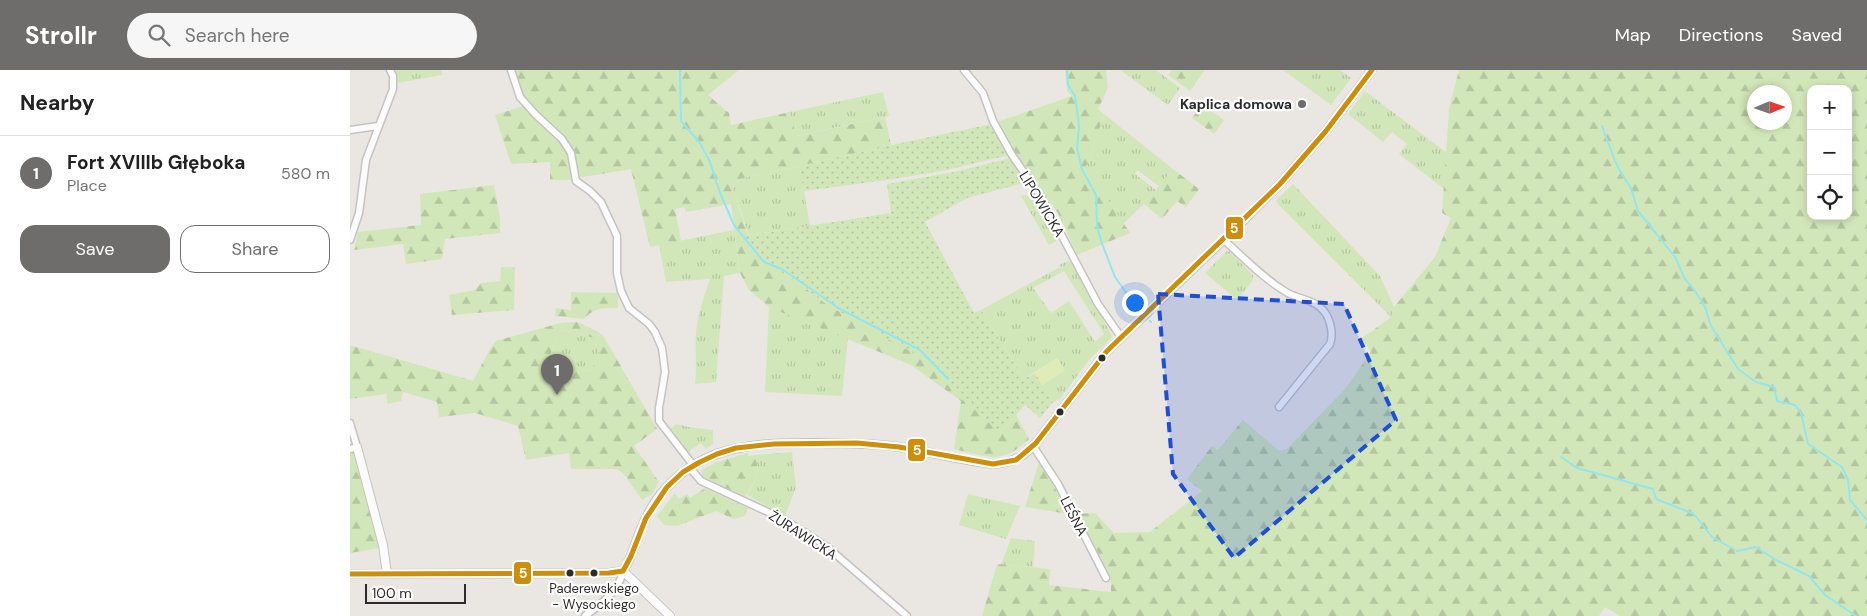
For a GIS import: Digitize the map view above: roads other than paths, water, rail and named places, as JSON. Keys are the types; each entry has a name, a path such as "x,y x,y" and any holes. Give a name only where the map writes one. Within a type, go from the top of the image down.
{"street":[{"path":"350,240 359,213 366,160 393,89 393,76 390,70"},
{"name":"ŻURAWICKA","path":"511,70 520,97 562,139 571,153 576,181 601,202 613,227 616,236 617,273 621,291 629,308 652,328 662,348 665,372 659,408 659,421 701,481 783,519 826,546 907,616"},
{"name":"LIPOWICKA","path":"964,70 983,93 993,121 1012,156 1043,200 1098,304 1121,337"},
{"path":"585,616 610,595 622,579 623,571 629,562 641,528 656,501 668,486 692,467 726,450 741,446 770,443 854,443 889,446 993,464 1016,460 1033,446 1093,368 1121,337 1224,240 1280,184 1306,155 1372,70"},
{"path":"350,130 378,126"},
{"path":"1224,240 1279,287 1294,297 1320,307 1330,325 1332,338 1330,344 1279,408"},
{"path":"350,423 353,448 383,545 387,574"},
{"name":"LEŚNA","path":"1033,446 1058,484 1106,578"},
{"path":"350,574 609,573 623,571"},
{"path":"623,571 670,616"}],"waterway":[{"path":"680,70 681,121 700,143 710,162 720,193 734,225 764,262 782,269 840,309 920,350 948,379"},
{"path":"1067,70 1068,85 1075,96 1078,116 1077,148 1082,169 1096,195 1097,225 1101,241 1115,277 1137,308"},
{"path":"1602,126 1615,161 1631,188 1638,211 1675,257 1685,279 1705,307 1711,326 1738,369 1756,382 1774,387 1777,401 1795,405 1801,413 1808,444 1842,467 1848,480 1850,500 1867,520"},
{"path":"1561,457 1577,468 1653,489 1656,499 1694,514 1712,537 1737,551 1756,547 1776,560 1809,576 1825,595 1856,616"}],"place":[{"name":"Kaplica domowa","path":"1302,104"},
{"name":"Fort XVIIIb Głęboka","path":"557,395"},
{"name":"Paderewskiego - Wysockiego","path":"594,573"}]}
